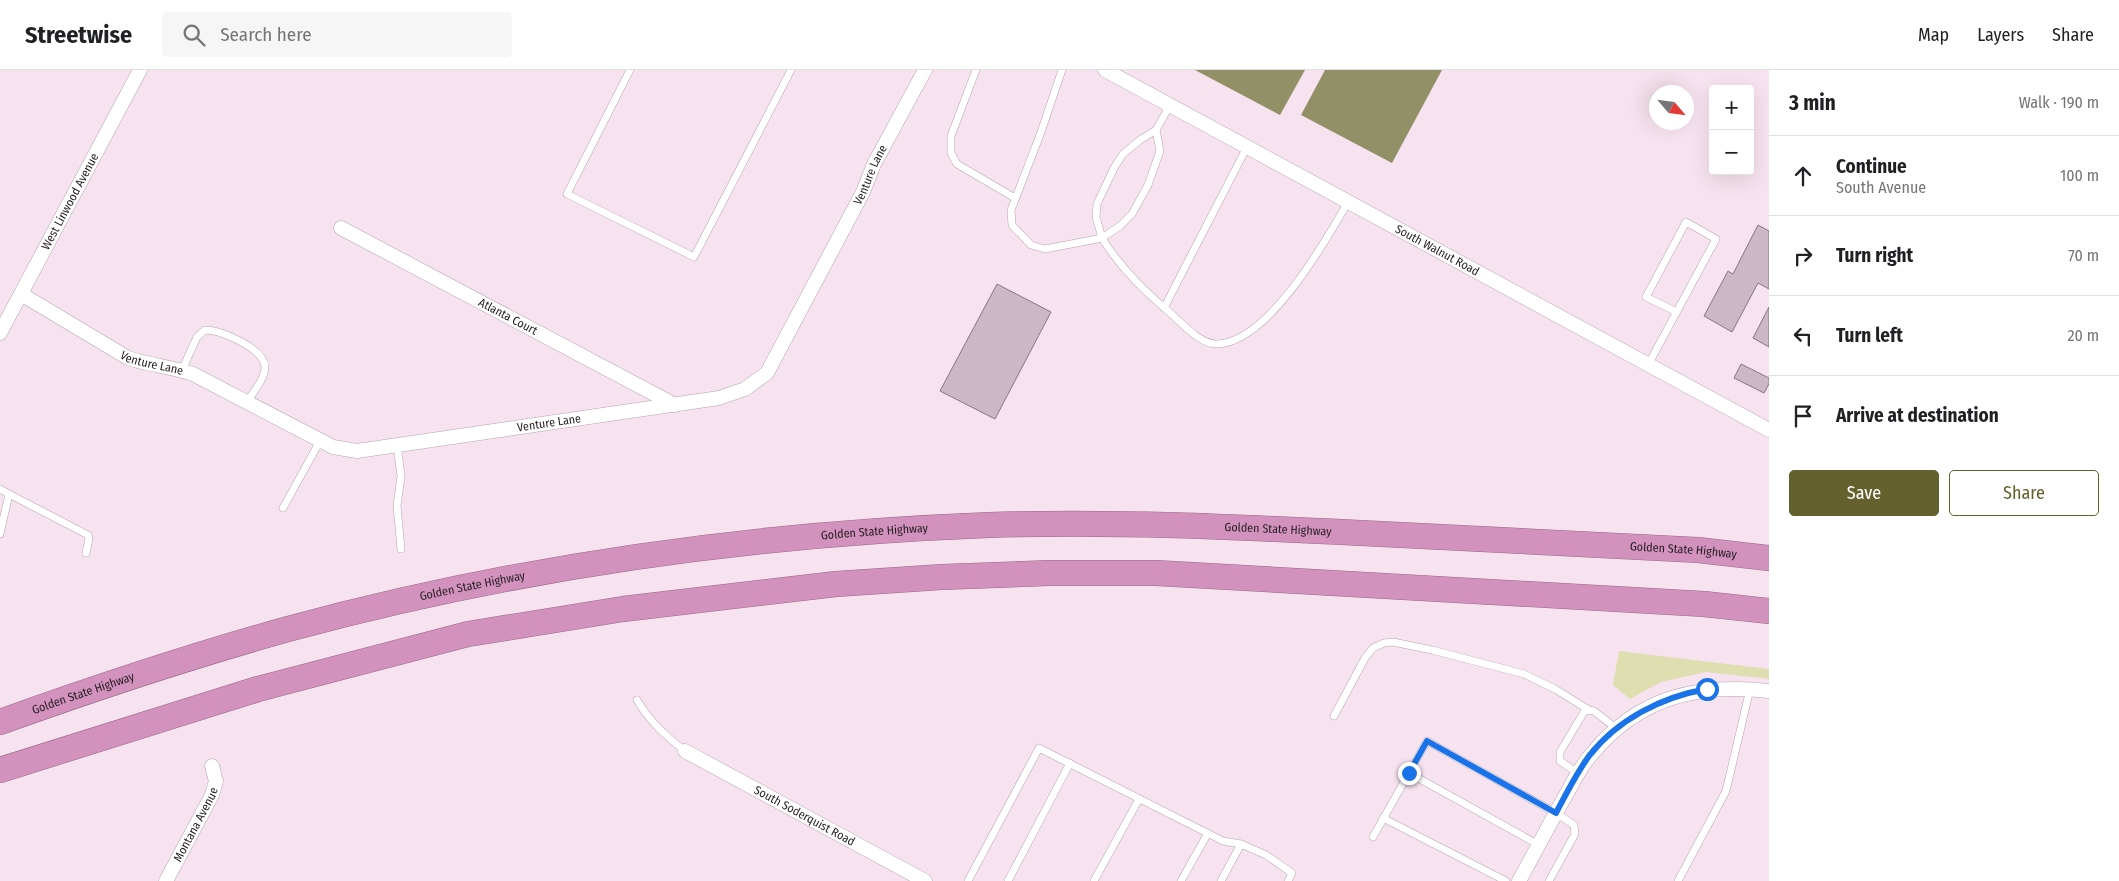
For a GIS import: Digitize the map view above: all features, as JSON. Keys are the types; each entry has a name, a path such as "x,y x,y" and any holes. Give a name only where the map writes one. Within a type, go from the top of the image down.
{"highway":[{"name":"Golden State Highway","path":"0,722 80,693 184,659 342,616 484,584 610,561 772,540 881,530 990,525 1100,523 1209,525 1698,550 1769,558"},
{"path":"0,770 258,689 468,634 623,609 836,584 942,576 1165,574 1694,604 1769,611"}],"street":[{"name":"West Linwood Avenue","path":"0,332 140,70"},
{"name":"Venture Lane","path":"21,294 128,358 194,374 320,441 333,447 350,451 719,398 745,389 767,373 863,192 874,164 925,70"},
{"name":"South Walnut Road","path":"1105,70 1769,430"},
{"name":"Atlanta Court","path":"341,228 675,405"},
{"path":"1519,881 1578,772 1596,749 1617,729 1652,706 1681,694 1715,688 1769,691"},
{"name":"South Soderquist Road","path":"685,751 920,880"},
{"name":"Montana Avenue","path":"166,881 212,795 216,781 212,766"}],"lane":[{"path":"630,70 567,194 694,257 791,70"},
{"path":"976,70 951,136 951,153 957,164 1015,198"},
{"path":"1062,70 1040,135 1011,210 1012,225 1031,245 1045,249 1102,238 1120,226 1132,214 1148,185 1160,151 1156,130"},
{"path":"1170,105 1156,130 1123,154 1114,168 1097,204 1096,217 1102,238 1111,252 1148,294 1201,339 1217,344 1235,339 1256,328 1308,268 1348,202"},
{"path":"1164,308 1246,147"},
{"path":"1648,365 1716,239 1686,222 1646,297 1676,312"},
{"path":"182,370 197,337 205,330 214,329 253,349 260,355 265,366 263,375 247,402"},
{"path":"283,508 320,441"},
{"path":"397,445 401,476 397,506 401,550"},
{"path":"0,489 88,536 90,538 86,553"},
{"path":"0,534 9,494"},
{"path":"1334,716 1365,658 1378,645 1393,642 1524,674 1556,689 1597,713 1617,729"},
{"path":"1678,881 1716,814 1726,791 1750,689"},
{"path":"637,700 644,713 661,731 685,751"},
{"path":"1578,772 1558,758 1581,715 1589,710"},
{"path":"1373,837 1427,741 1571,822 1576,829 1575,834 1548,881"},
{"path":"968,881 1039,748 1223,841 1241,844 1266,855 1292,873 1288,881"},
{"path":"1008,881 1070,764"},
{"path":"1409,773 1539,845"},
{"path":"1094,881 1139,800"},
{"path":"1383,818 1506,881"},
{"path":"1181,881 1208,833"},
{"path":"1221,881 1241,844"}],"green space":[{"path":"1619,651 1769,669 1769,679 1706,672 1661,682 1630,699 1613,685"}],"shaded area":[{"path":"1195,70 1305,70 1280,115"},
{"path":"1325,70 1442,70 1392,163 1301,115"}],"building":[{"path":"1758,225 1769,231 1769,289 1758,283 1732,332 1704,316 1728,271 1733,274"},
{"path":"997,284 1051,312 995,419 940,391"},
{"path":"1769,307 1769,347 1753,338"},
{"path":"1741,364 1769,378 1769,384 1764,393 1734,378"}],"route":[{"path":"1409,773 1427,741 1556,813 1586,761 1622,724 1659,703 1681,694 1707,689"}]}
